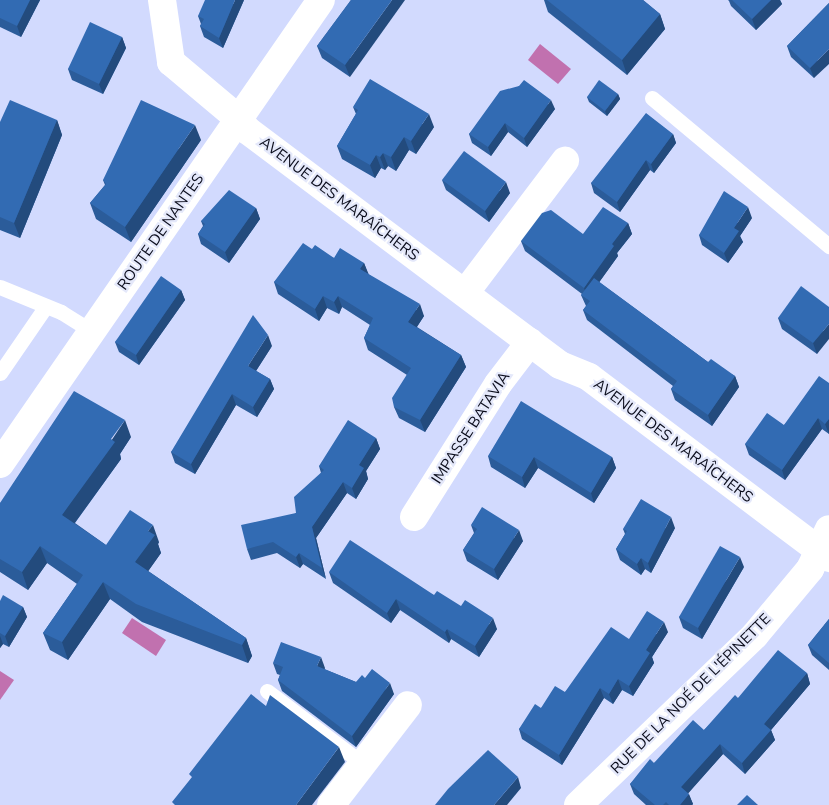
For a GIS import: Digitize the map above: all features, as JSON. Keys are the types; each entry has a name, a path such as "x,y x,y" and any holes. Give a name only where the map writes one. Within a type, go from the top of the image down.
{"street":[{"name":"AVENUE DES MARAÎCHERS","path":"162,0 171,62 239,119 247,130 560,365 589,378 826,546"},
{"name":"ROUTE DE NANTES","path":"0,464 321,0"},
{"path":"465,293 565,161"},
{"name":"IMPASSE BATAVIA","path":"414,517 498,384 530,342"},
{"name":"RUE DE LA NOÉ DE L'ÉPINETTE","path":"585,803 755,635 810,570 826,546"},
{"path":"331,805 408,705"}],"lane":[{"path":"652,98 829,246"},
{"path":"0,287 46,306 93,332"},
{"path":"0,373 46,306"},
{"path":"267,691 362,763"}],"shaded area":[{"path":"540,44 571,69 558,84 528,60"},
{"path":"132,618 166,640 156,656 122,633"},
{"path":"0,671 14,680 0,700"}],"building":[{"path":"0,0 30,0 17,26 0,18"},
{"path":"205,0 235,0 219,38 200,26 204,19 198,16"},
{"path":"351,0 392,0 345,65 317,46"},
{"path":"547,0 643,0 660,14 622,60"},
{"path":"732,0 771,0 752,19"},
{"path":"829,3 829,49 810,68 787,46"},
{"path":"90,22 122,37 99,84 68,69"},
{"path":"370,79 429,114 411,141 404,137 391,157 383,153 380,157 376,155 370,165 337,146 358,110 353,107"},
{"path":"524,80 551,100 524,138 505,123 488,147 469,134 500,91 519,86"},
{"path":"599,80 618,94 605,111 587,97"},
{"path":"10,100 57,120 14,223 0,217 0,122"},
{"path":"141,100 195,125 125,227 90,203 106,184 103,180"},
{"path":"646,113 673,134 651,164 646,160 617,202 591,183"},
{"path":"464,151 506,182 485,211 442,180"},
{"path":"229,190 256,208 225,252 198,234 205,224 201,221"},
{"path":"724,191 748,207 734,228 739,231 724,253 699,235"},
{"path":"603,207 628,223 584,288 521,241 542,213 551,210 583,234"},
{"path":"303,243 312,249 315,245 334,258 340,248 364,263 360,269 420,304 408,322 461,355 420,420 394,407 392,398 411,368 364,338 373,318 338,296 334,302 323,296 315,309 274,282"},
{"path":"161,276 181,290 136,355 115,342"},
{"path":"594,278 708,362 711,359 735,376 708,415 671,389 677,381 583,310 590,301 581,295"},
{"path":"801,286 829,307 829,324 813,343 778,318"},
{"path":"253,315 268,335 248,366 270,379 253,407 232,394 191,464 171,452"},
{"path":"819,376 829,383 829,419 825,424 818,418 782,470 745,444 767,413 784,425"},
{"path":"74,391 125,420 111,439 115,442 62,515 106,545 130,510 153,525 148,531 155,535 135,562 246,638 242,645 136,604 103,582 62,642 43,633 83,575 40,546 22,572 0,559 0,503"},
{"path":"521,401 612,457 591,493 534,457 522,477 488,456"},
{"path":"348,420 376,438 359,465 364,468 352,488 343,482 312,527 322,568 299,553 296,557 273,542 247,549 241,525 296,513 294,497 324,470 319,466"},
{"path":"641,499 671,517 648,563 641,558 637,564 616,549 627,531 623,529"},
{"path":"482,507 519,530 494,569 463,550 477,529 471,525"},
{"path":"350,540 434,595 437,591 461,606 465,600 493,618 475,646 447,629 445,632 396,599 387,613 329,572"},
{"path":"720,546 740,557 698,628 679,617"},
{"path":"3,595 23,607 5,636 0,633 0,601"},
{"path":"647,611 664,622 646,650 650,653 629,686 618,679 609,694 600,688 559,755 519,729 535,704 541,708 555,686 565,692 611,627 629,639"},
{"path":"829,619 829,663 808,645"},
{"path":"281,642 321,657 317,666 356,682 362,675 365,678 372,669 390,683 352,736 278,680 283,667 273,663"},
{"path":"778,650 807,673 764,724 771,730 742,763 720,744 681,787 689,794 680,805 669,805 666,802 663,805 655,805 630,784 650,759 654,763 693,720 704,730 735,695 738,698"},
{"path":"251,694 266,706 270,695 339,747 296,805 175,805 172,802 192,777 189,774"},
{"path":"488,750 518,777 494,805 435,805 448,789"},
{"path":"747,795 758,805 737,805"}]}
